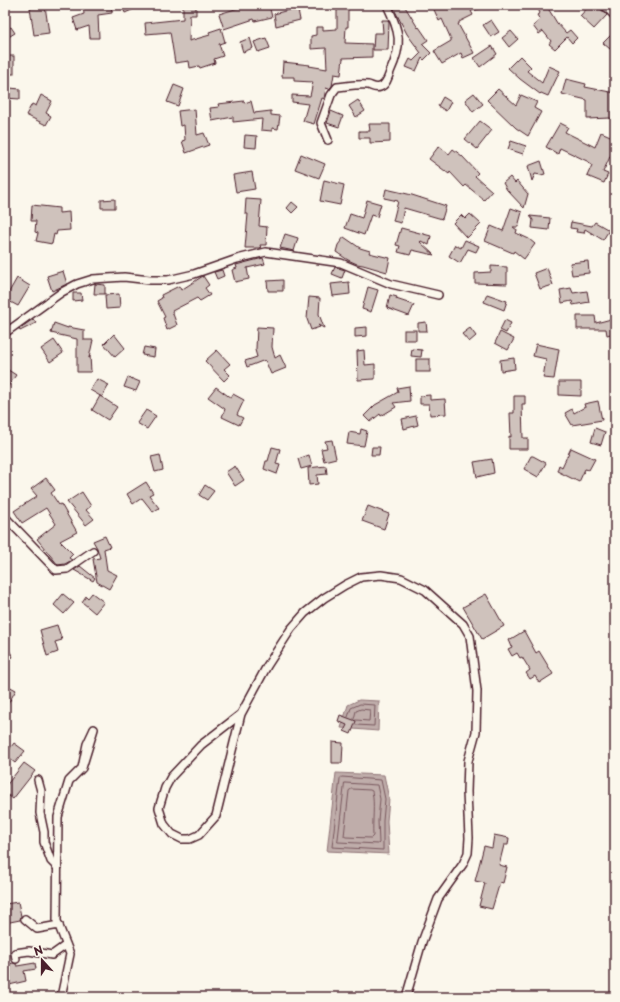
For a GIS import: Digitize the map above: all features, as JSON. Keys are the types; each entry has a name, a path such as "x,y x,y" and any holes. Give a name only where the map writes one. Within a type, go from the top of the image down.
{"street":[{"path":"328,140 321,123 331,95 337,87 367,85 378,88 385,84 398,51 399,38 395,23 386,5"},
{"path":"604,5 615,16"},
{"path":"5,333 62,292 77,284 93,279 124,277 150,280 168,280 201,272 250,255 266,252 341,263 391,284 438,295"},
{"path":"5,517 56,570 67,569 93,551"},
{"path":"241,714 201,745 171,777 165,788 159,808 164,824 172,834 182,839 190,840 199,835 216,816 241,714 267,666 291,628 305,613 324,598 361,577 381,575 401,578 424,590 463,624 470,636 477,691 476,732 468,761 466,792 469,838 468,853 463,864 438,899 422,942 406,997"},
{"path":"61,997 70,954 57,921 58,817 69,781 82,768"},
{"path":"38,780 41,791 40,813 44,832 44,842 51,861 57,867"},
{"path":"26,919 37,929 59,925"},
{"path":"16,959 15,953 29,951 52,955 66,945"}],"water":[{"path":"359,700 379,701 378,731 341,728 348,705"},
{"path":"336,773 384,775 389,799 387,821 389,854 327,851"}],"building":[{"path":"83,5 111,5 112,13 98,15 99,38 90,38 89,26 77,30 73,18 84,14"},
{"path":"122,5 143,5 125,13"},
{"path":"183,5 196,5 196,15 190,15 189,41 210,35 209,32 221,28 225,42 219,44 223,56 214,59 215,63 200,68 199,66 190,68 189,61 175,63 170,32 146,34 145,23 183,19"},
{"path":"248,5 269,5 272,17 255,21 254,19 224,29 219,14"},
{"path":"292,5 297,5 300,20 276,26 274,14 292,9"},
{"path":"337,5 348,5 348,27 346,27 345,43 372,44 372,57 343,58 341,75 334,74 332,86 329,89 326,88 324,99 322,98 314,124 303,121 308,104 292,102 292,95 310,96 313,82 294,81 294,77 282,77 283,62 310,65 309,66 327,69 326,48 311,49 311,36 316,35 316,27 323,27 323,30 337,29"},
{"path":"400,5 404,5 418,28 419,27 428,40 422,44 431,53 424,60 422,58 416,71 406,67 410,59 413,61 421,53 407,34 394,9"},
{"path":"432,5 454,5 456,9 465,5 486,5 487,7 471,11 473,15 459,22 458,24 474,53 463,58 461,53 442,64 434,51 451,41 451,39 442,19 439,21"},
{"path":"536,5 546,5 557,23 566,33 570,30 577,38 572,43 567,37 555,49 549,44 551,41 543,31 539,34 533,26 540,20 537,15 540,13"},
{"path":"590,5 596,5 607,15 594,29 580,16"},
{"path":"45,6 49,33 34,35 30,8"},
{"path":"382,20 388,20 389,23 388,50 373,50 374,33 383,33"},
{"path":"491,20 499,32 491,37 483,25"},
{"path":"11,27 15,33 5,39 5,30"},
{"path":"511,31 518,39 509,47 502,38"},
{"path":"615,31 615,44 610,49 603,43"},
{"path":"250,38 253,48 243,52 240,42"},
{"path":"266,38 270,48 258,52 254,42"},
{"path":"492,46 497,54 480,67 474,58"},
{"path":"5,56 14,56 14,74 5,74"},
{"path":"520,56 531,67 527,71 542,83 549,66 560,71 548,96 541,93 540,94 508,68"},
{"path":"566,79 586,84 585,87 615,93 615,121 610,118 587,119 587,100 562,94"},
{"path":"174,85 184,89 178,106 167,102"},
{"path":"5,89 20,89 20,99 5,98"},
{"path":"498,89 516,105 521,95 537,102 534,108 541,112 528,136 516,128 487,100"},
{"path":"474,93 483,104 473,112 465,100"},
{"path":"41,95 52,101 46,113 51,116 46,125 26,115 32,104 36,106"},
{"path":"443,97 451,102 446,111 438,106"},
{"path":"358,100 365,111 356,117 349,106"},
{"path":"244,101 244,103 251,101 254,113 271,111 271,115 280,116 278,129 272,128 272,131 261,130 262,119 233,122 233,117 212,121 210,108 219,107 218,104"},
{"path":"195,109 197,135 204,133 209,145 186,153 182,141 185,140 184,125 180,126 178,111"},
{"path":"331,111 343,116 339,127 327,123"},
{"path":"480,121 492,130 477,149 465,139"},
{"path":"560,123 568,127 565,132 595,147 601,132 615,138 615,146 603,172 608,174 604,183 587,176 592,165 588,163 589,162 560,148 558,154 546,147"},
{"path":"369,124 390,124 390,142 370,143 370,138 359,138 359,131 370,131"},
{"path":"245,135 257,136 256,148 244,147"},
{"path":"511,141 526,146 523,154 508,149"},
{"path":"439,146 449,154 453,149 478,173 475,176 492,191 484,200 466,185 464,187 450,172 449,174 429,159"},
{"path":"301,154 325,164 319,178 295,169"},
{"path":"541,161 545,174 535,174 532,181 528,166"},
{"path":"252,172 255,189 236,192 233,175"},
{"path":"510,177 515,183 517,181 528,194 524,208 507,190 503,183"},
{"path":"324,180 344,185 340,205 320,201"},
{"path":"386,189 412,195 446,206 442,219 404,208 401,223 393,221 398,201 384,198"},
{"path":"115,199 115,208 101,208 101,200"},
{"path":"246,199 261,200 259,226 267,227 266,245 260,245 261,248 245,248 248,214 245,214"},
{"path":"367,200 381,204 377,217 371,215 364,235 345,228 350,214 362,218"},
{"path":"292,202 298,207 292,213 287,208"},
{"path":"32,205 59,208 59,213 69,212 70,230 57,231 56,235 54,234 52,244 36,241 38,233 35,232 36,221 31,221"},
{"path":"511,208 522,212 518,227 513,227 517,230 516,233 529,239 535,244 524,259 514,251 513,253 485,241 491,226 503,231"},
{"path":"470,214 481,224 467,238 453,223 461,215 465,219"},
{"path":"530,216 550,218 549,230 532,228 533,220"},
{"path":"571,222 592,226 595,222 609,230 603,240 585,229 584,233 576,232 577,229 570,228"},
{"path":"401,228 431,236 429,245 421,241 420,242 434,255 412,250 410,255 398,252 400,246 396,245"},
{"path":"285,234 298,238 294,251 280,248"},
{"path":"344,237 360,248 370,251 369,253 390,258 387,272 357,264 336,252 338,245"},
{"path":"465,240 479,246 476,252 468,249 460,263 449,256 455,245 461,248"},
{"path":"263,258 265,264 247,268 249,279 235,282 232,270 237,268 236,265"},
{"path":"588,261 589,273 572,275 570,263"},
{"path":"491,266 507,267 507,284 475,283 475,273 491,272"},
{"path":"335,267 345,270 342,278 332,274"},
{"path":"547,268 553,285 540,289 534,273"},
{"path":"222,270 224,276 217,279 214,272"},
{"path":"63,271 67,284 52,291 47,276"},
{"path":"203,276 209,285 205,288 210,295 200,301 197,298 172,311 177,325 167,330 163,318 165,317 157,301 162,298 161,295 179,286 181,290"},
{"path":"17,278 30,286 18,306 5,299"},
{"path":"283,280 283,291 268,291 267,281"},
{"path":"349,282 350,294 333,296 331,284"},
{"path":"95,284 105,285 105,294 94,294"},
{"path":"368,287 378,290 371,312 362,309"},
{"path":"571,288 573,293 587,291 589,302 573,305 572,301 562,303 560,290"},
{"path":"73,293 81,293 82,300 73,301"},
{"path":"119,294 120,308 106,309 105,295"},
{"path":"487,294 507,301 504,310 484,302"},
{"path":"390,295 397,297 396,299 414,305 409,316 387,308"},
{"path":"309,297 320,298 319,314 324,328 318,325 320,327 311,330 307,319"},
{"path":"577,316 595,316 596,323 615,318 615,333 607,335 606,329 577,329"},
{"path":"33,319 36,323 20,331 19,329"},
{"path":"505,320 511,323 506,333 500,330"},
{"path":"426,322 427,331 418,331 418,323"},
{"path":"54,323 68,328 84,330 84,340 93,340 89,358 90,356 91,372 77,372 77,339 51,333"},
{"path":"257,327 273,328 272,347 275,358 280,355 286,368 271,374 265,360 247,367 245,361 257,357 255,350"},
{"path":"367,327 367,336 355,337 355,328"},
{"path":"470,328 476,336 469,342 462,334"},
{"path":"404,330 416,330 416,340 404,340"},
{"path":"500,332 514,339 508,350 495,343"},
{"path":"114,334 125,348 115,357 104,344"},
{"path":"54,340 63,353 50,362 41,349"},
{"path":"536,344 559,349 554,379 543,378 546,359 533,356"},
{"path":"144,347 155,349 154,357 142,355"},
{"path":"412,349 422,350 421,357 411,356"},
{"path":"217,350 230,364 224,369 230,375 224,381 205,361"},
{"path":"364,350 365,365 375,364 375,379 358,380 357,351"},
{"path":"514,358 515,369 501,371 500,360"},
{"path":"416,359 430,359 430,372 416,372"},
{"path":"5,368 16,375 5,391"},
{"path":"128,377 140,382 136,391 124,387"},
{"path":"97,379 109,385 102,397 90,390"},
{"path":"559,382 581,382 581,396 559,395"},
{"path":"409,386 410,401 393,403 396,407 381,416 380,414 370,422 364,416 375,405 398,392 397,388"},
{"path":"216,387 231,398 233,394 244,400 237,415 243,418 239,425 222,417 225,409 208,397"},
{"path":"430,395 430,400 445,399 446,414 430,415 429,404 420,404 420,396"},
{"path":"100,396 117,407 108,420 92,410"},
{"path":"514,396 525,396 525,404 522,404 523,438 528,438 528,449 509,449 509,436 511,437 510,413 514,413"},
{"path":"598,401 602,420 572,425 565,413 572,409 574,413 585,407 584,404"},
{"path":"146,410 156,416 147,429 137,423"},
{"path":"416,416 418,425 404,429 402,419"},
{"path":"595,428 605,432 601,445 591,442"},
{"path":"361,429 367,431 364,446 347,444 349,432 360,434"},
{"path":"332,440 336,458 324,461 321,449 327,448 325,441"},
{"path":"272,447 280,449 276,464 280,465 277,474 264,469"},
{"path":"372,447 380,447 379,455 371,455"},
{"path":"571,448 595,459 589,470 585,469 579,482 557,471 559,465 562,467"},
{"path":"160,455 163,470 155,472 151,457"},
{"path":"309,455 312,466 301,469 298,459"},
{"path":"531,456 546,463 538,477 524,469"},
{"path":"492,459 494,473 477,477 474,462"},
{"path":"235,466 244,480 235,486 226,472"},
{"path":"326,466 327,474 317,475 318,484 309,485 308,468"},
{"path":"46,478 55,490 51,493 59,505 61,504 77,532 60,541 73,554 69,558 72,560 65,564 58,565 37,539 56,524 46,508 22,523 14,511 37,496 31,489"},
{"path":"146,482 153,493 149,495 159,508 153,512 142,498 133,504 127,494"},
{"path":"205,485 214,491 207,500 199,495"},
{"path":"82,492 91,506 86,510 94,519 86,525 67,502"},
{"path":"368,506 389,514 384,529 362,521"},
{"path":"105,536 110,547 104,549 107,570 117,575 109,589 97,582 93,559 100,558 93,541"},
{"path":"80,566 95,578 93,581 74,570"},
{"path":"92,593 104,602 95,613 82,602 86,596 88,598"},
{"path":"63,594 74,603 64,614 54,605"},
{"path":"486,594 504,626 482,639 463,607"},
{"path":"57,625 62,640 55,642 58,652 47,656 40,630"},
{"path":"524,631 536,653 539,651 553,674 539,683 535,676 530,679 526,673 530,670 522,657 520,658 517,653 512,656 508,649 512,647 509,640"},
{"path":"5,643 13,657 5,661"},
{"path":"5,684 16,690 5,709"},
{"path":"340,715 356,721 351,734 344,731 347,725 338,721"},
{"path":"332,742 343,743 342,763 332,763"},
{"path":"14,743 25,751 15,763 5,755"},
{"path":"24,763 35,771 13,799 5,793 5,787"},
{"path":"494,835 509,838 508,845 504,845 499,865 507,867 503,883 500,882 492,909 479,906 485,883 475,881 484,846 492,848"},
{"path":"18,902 21,916 20,920 5,923 5,904"},
{"path":"13,963 17,966 35,963 36,969 24,971 26,981 5,986 5,965"}]}
